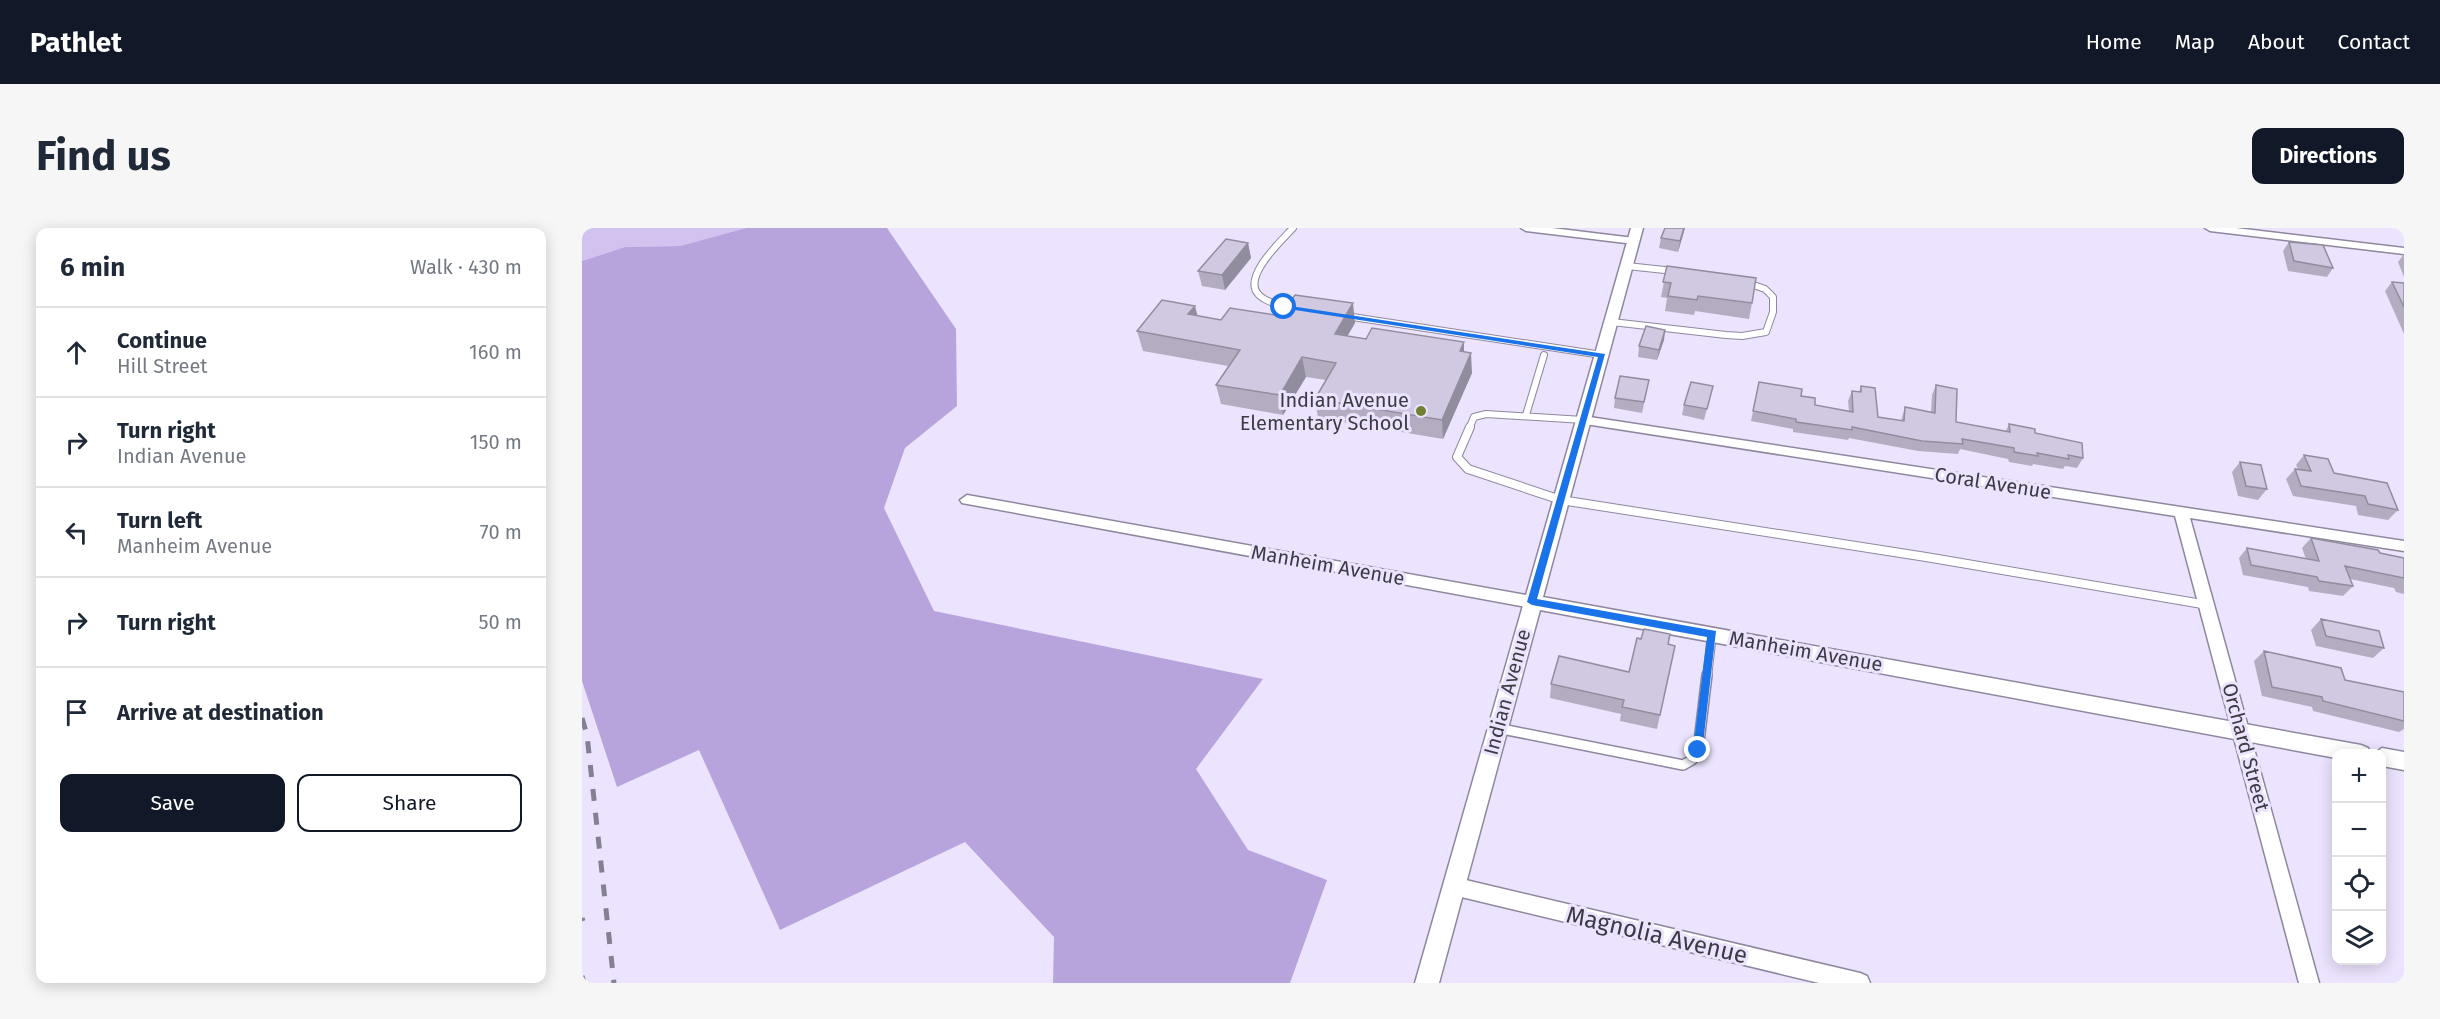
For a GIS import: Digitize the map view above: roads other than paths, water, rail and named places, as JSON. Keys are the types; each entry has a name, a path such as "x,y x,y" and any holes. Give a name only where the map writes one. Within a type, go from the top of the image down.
{"street":[{"path":"1526,228 1636,235"},
{"path":"2210,228 2404,251"},
{"name":"Indian Avenue","path":"1427,983 1636,235"},
{"name":"Coral Avenue","path":"1583,420 2404,546"},
{"name":"Manheim Avenue","path":"967,500 2339,749"},
{"name":"Orchard Street","path":"2181,511 2309,983"},
{"path":"2386,758 2404,762"},
{"name":"Magnolia Avenue","path":"1454,886 1860,983"}],"lane":[{"path":"1293,228 1260,267 1252,284 1254,290 1270,302 1308,310"},
{"path":"1627,266 1686,273"},
{"path":"1612,322 1726,335 1742,336 1766,332 1773,312 1773,297 1759,287 1734,280"},
{"path":"1343,316 1602,355"},
{"path":"1526,415 1544,355"},
{"path":"1583,420 1526,415 1486,414 1474,417 1457,457 1468,469 1561,500 1914,555 2208,605"},
{"path":"1497,728 1683,765 1692,760 1698,750 1712,634"}],"railway":[{"path":"582,718 587,735 614,983"},
{"path":"582,976 584,983"}],"place":[{"name":"Indian Avenue Elementary School","path":"1421,411"}]}
